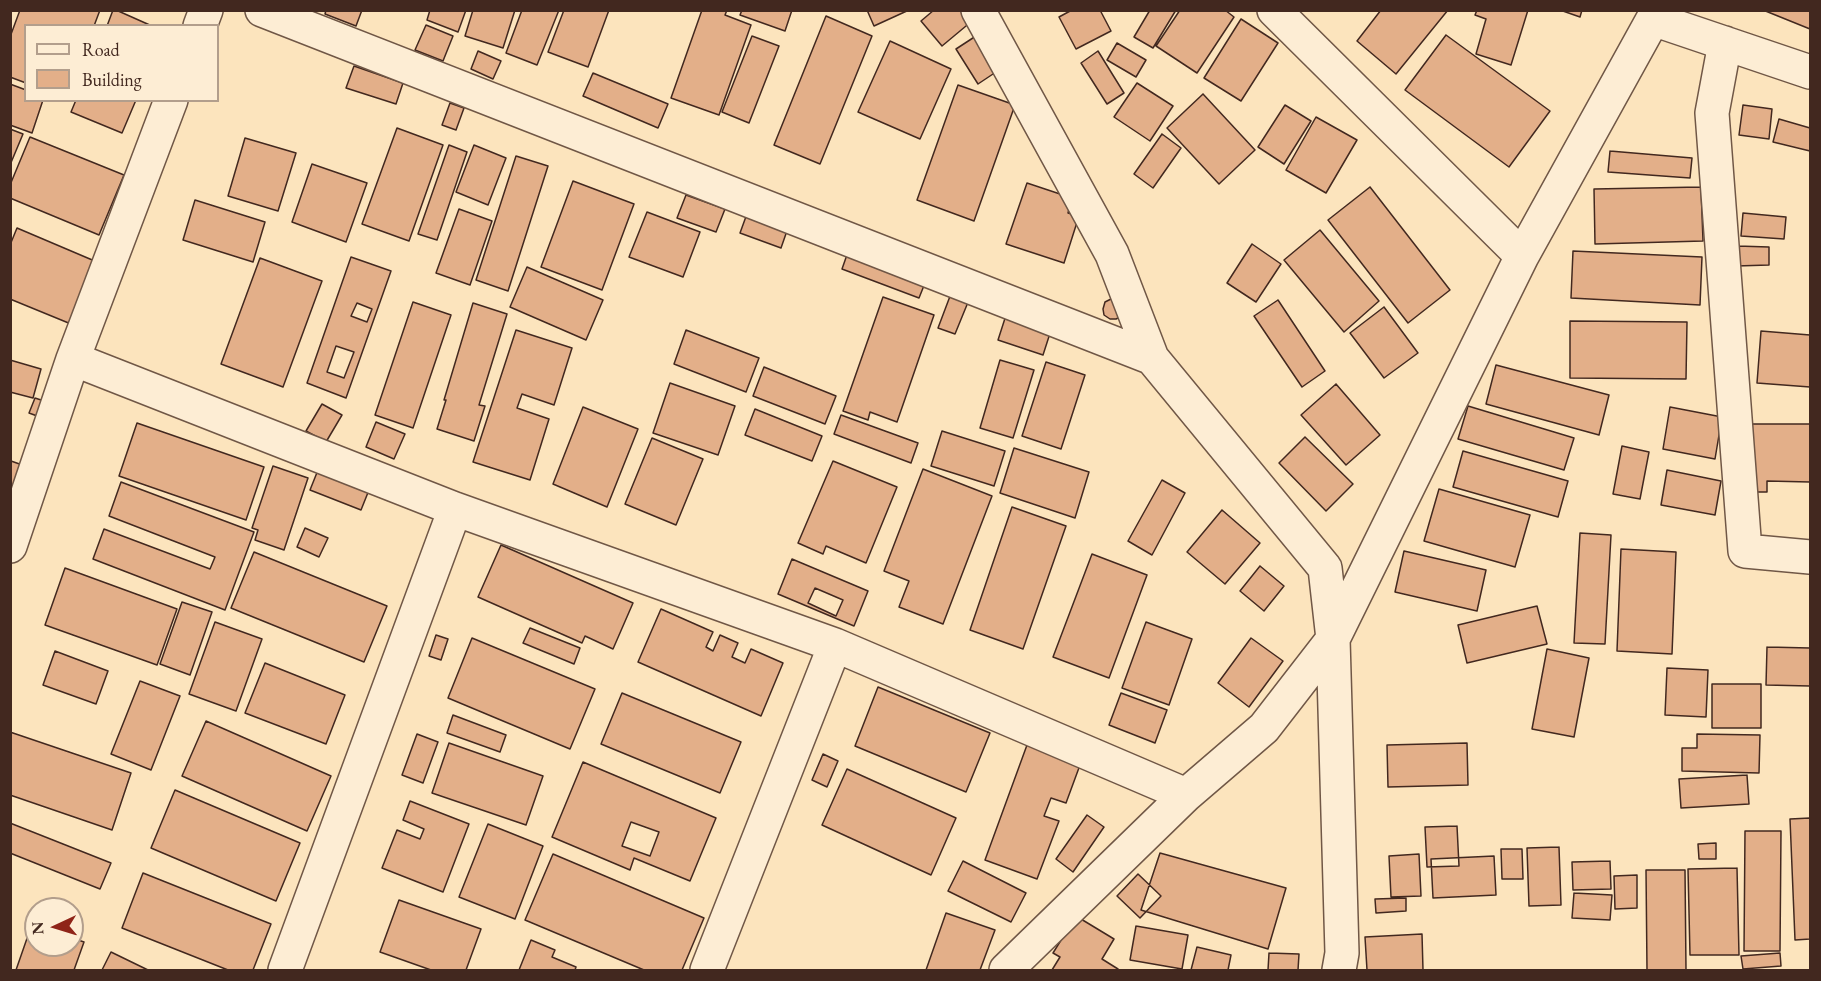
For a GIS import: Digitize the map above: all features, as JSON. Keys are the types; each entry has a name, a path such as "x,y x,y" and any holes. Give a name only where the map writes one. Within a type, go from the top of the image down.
{"street":[{"path":"262,10 1152,358"},
{"path":"978,10 1112,254 1152,358 1325,568 1333,639 1342,954 1339,970"},
{"path":"1274,10 1522,256"},
{"path":"1006,970 1186,795 1264,728 1333,639 1522,256 1655,15 1725,43 1810,72"},
{"path":"1725,43 1712,113 1745,550 1810,557"},
{"path":"10,546 73,359 170,102"},
{"path":"73,359 455,509 836,645 1186,795"},
{"path":"285,970 455,509"},
{"path":"707,970 836,645"}],"building":[{"path":"20,10 100,10 95,24 24,24 24,82 10,77 10,37"},
{"path":"113,10 116,10 148,24 108,24"},
{"path":"326,10 362,10 356,26 325,14"},
{"path":"430,10 466,10 458,32 427,20"},
{"path":"473,10 515,10 503,48 465,36"},
{"path":"522,10 559,10 537,65 506,53"},
{"path":"564,10 609,10 588,67 548,52"},
{"path":"702,10 727,10 725,15 751,25 719,115 671,98"},
{"path":"742,10 792,10 785,31 740,15"},
{"path":"867,10 909,10 874,26"},
{"path":"934,10 963,10 972,21 942,46 921,21"},
{"path":"1072,10 1100,10 1111,31 1076,49 1059,17"},
{"path":"1150,10 1176,10 1153,48 1134,37"},
{"path":"1180,10 1225,10 1234,17 1197,73 1156,46"},
{"path":"1381,10 1448,10 1396,74 1357,41"},
{"path":"1477,10 1528,10 1511,65 1476,54 1486,19 1475,15"},
{"path":"1560,10 1582,10 1580,17"},
{"path":"1763,10 1810,10 1810,29"},
{"path":"826,16 872,36 820,164 774,145"},
{"path":"1241,19 1278,43 1241,101 1204,78"},
{"path":"426,25 453,36 443,61 415,50"},
{"path":"979,34 1002,68 978,84 956,49"},
{"path":"1446,35 1550,111 1509,167 1405,90"},
{"path":"752,36 779,46 749,123 722,112"},
{"path":"890,41 951,69 920,139 858,112"},
{"path":"1117,43 1146,60 1136,77 1107,60"},
{"path":"478,51 501,61 493,79 471,69"},
{"path":"1098,51 1124,93 1107,104 1081,63"},
{"path":"354,66 403,83 396,104 346,88"},
{"path":"593,73 668,104 658,128 583,96"},
{"path":"1137,83 1173,106 1150,141 1114,117"},
{"path":"10,84 24,89 24,102 42,102 32,133 10,125"},
{"path":"958,85 1015,105 974,221 917,200"},
{"path":"1203,94 1255,150 1219,184 1167,128"},
{"path":"75,102 135,102 122,133 71,112"},
{"path":"450,103 464,108 456,130 442,125"},
{"path":"1285,105 1311,121 1284,164 1258,147"},
{"path":"1743,105 1772,109 1769,139 1739,135"},
{"path":"1316,117 1357,140 1326,193 1286,170"},
{"path":"1779,119 1810,128 1810,151 1773,142"},
{"path":"397,128 443,145 409,241 362,224"},
{"path":"10,129 23,134 10,165"},
{"path":"1162,134 1181,148 1153,188 1134,174"},
{"path":"30,137 124,175 99,235 10,198 10,185"},
{"path":"245,138 296,153 278,211 228,196"},
{"path":"449,145 467,152 437,240 418,234"},
{"path":"474,145 506,158 488,205 456,192"},
{"path":"1610,151 1692,158 1690,178 1608,172"},
{"path":"516,156 548,166 508,291 476,280"},
{"path":"312,164 367,183 346,242 292,222"},
{"path":"573,181 634,204 602,290 541,267"},
{"path":"1027,183 1072,198 1068,213 1079,216 1064,263 1006,244"},
{"path":"1370,187 1450,290 1408,323 1328,220"},
{"path":"1701,187 1703,241 1595,244 1594,189"},
{"path":"686,195 725,209 716,232 677,218"},
{"path":"195,200 265,222 253,262 183,240"},
{"path":"459,209 492,221 470,285 436,273"},
{"path":"748,211 789,225 781,248 740,233"},
{"path":"647,212 700,232 683,277 629,257"},
{"path":"1743,213 1786,217 1784,239 1741,236"},
{"path":"17,228 97,262 71,324 10,299 10,245"},
{"path":"1320,230 1379,301 1344,332 1284,260"},
{"path":"1252,244 1281,264 1256,302 1227,283"},
{"path":"1737,246 1769,247 1769,265 1736,266"},
{"path":"849,249 927,278 919,298 842,269"},
{"path":"1573,251 1702,257 1700,305 1571,298"},
{"path":"351,257 391,271 346,398 307,383","holes":["357,303 372,309 367,322 351,316","336,346 354,352 344,378 327,372"]},
{"path":"260,258 322,281 283,387 221,364"},
{"path":"527,267 603,300 586,340 510,307"},
{"path":"955,283 973,290 955,334 938,328"},
{"path":"883,297 934,315 897,422 870,412 868,420 843,411"},
{"path":"1117,299 1122,316 1116,319 1110,319 1104,315 1105,302"},
{"path":"1278,300 1325,371 1302,387 1254,316"},
{"path":"413,302 451,315 413,428 375,415"},
{"path":"473,303 507,314 479,405 485,406 474,441 437,429"},
{"path":"1384,307 1418,353 1384,378 1350,333"},
{"path":"1008,309 1053,324 1043,355 998,340"},
{"path":"1570,321 1687,322 1686,379 1570,378"},
{"path":"516,330 572,348 554,405 522,394 517,408 549,419 530,480 473,462"},
{"path":"686,330 759,358 746,392 674,364"},
{"path":"1761,331 1810,335 1810,387 1757,383"},
{"path":"10,360 41,369 33,398 10,392"},
{"path":"1000,360 1034,370 1013,438 980,428"},
{"path":"1046,362 1085,375 1061,449 1022,436"},
{"path":"1496,365 1609,395 1599,435 1486,404"},
{"path":"764,367 836,396 825,424 753,396"},
{"path":"670,383 735,406 718,455 653,433"},
{"path":"1336,384 1380,435 1346,465 1301,415"},
{"path":"35,398 53,404 48,420 29,413"},
{"path":"322,404 342,415 326,442 306,431"},
{"path":"1468,406 1574,438 1564,470 1458,439"},
{"path":"583,407 638,429 607,507 553,484"},
{"path":"1670,407 1722,417 1715,459 1663,449"},
{"path":"755,409 822,436 812,461 745,435"},
{"path":"841,415 918,443 911,463 834,434"},
{"path":"376,422 405,434 394,459 366,447"},
{"path":"137,423 264,467 246,520 119,476"},
{"path":"1751,424 1810,424 1810,482 1767,481 1767,492 1750,492"},
{"path":"942,431 1005,451 994,486 931,466"},
{"path":"1305,437 1353,484 1326,511 1279,463"},
{"path":"652,438 703,459 676,525 625,504"},
{"path":"1622,446 1649,452 1640,499 1613,494"},
{"path":"1014,448 1089,472 1075,518 1000,493"},
{"path":"1463,451 1568,481 1558,517 1453,487"},
{"path":"11,461 28,467 18,495 10,492"},
{"path":"833,461 897,487 866,563 826,546 823,554 798,543"},
{"path":"273,466 308,478 284,550 255,540 258,530 252,528"},
{"path":"923,469 992,496 943,624 899,607 909,581 884,571"},
{"path":"318,470 369,490 361,510 310,490"},
{"path":"1667,470 1721,481 1715,515 1661,505"},
{"path":"1162,480 1185,493 1152,555 1128,541"},
{"path":"121,482 254,532 225,610 93,559 104,529 210,569 215,557 109,516"},
{"path":"1439,489 1530,515 1515,567 1424,541"},
{"path":"1012,507 1066,526 1023,649 970,630"},
{"path":"1222,510 1260,543 1225,584 1187,552"},
{"path":"305,528 328,538 319,557 297,547"},
{"path":"1580,533 1611,535 1605,644 1574,643"},
{"path":"501,545 633,603 613,649 585,636 582,643 478,597"},
{"path":"1621,549 1676,552 1672,654 1617,651"},
{"path":"1404,551 1486,570 1477,611 1395,592"},
{"path":"254,552 387,606 364,662 231,608"},
{"path":"1092,554 1147,575 1109,678 1053,657"},
{"path":"792,559 868,591 854,626 778,594","holes":["815,588 843,600 836,616 808,603"]},
{"path":"1260,566 1284,586 1264,611 1240,591"},
{"path":"65,568 177,609 157,665 45,625"},
{"path":"182,602 212,612 190,675 160,664"},
{"path":"1537,606 1547,644 1467,663 1458,625"},
{"path":"661,609 713,632 706,647 713,651 720,635 738,643 732,657 745,663 751,649 783,663 761,716 638,662"},
{"path":"215,622 262,639 236,711 189,694"},
{"path":"1146,622 1192,639 1169,705 1122,688"},
{"path":"530,628 580,648 574,664 523,643"},
{"path":"436,635 448,639 441,660 429,656"},
{"path":"472,638 595,689 570,749 448,698"},
{"path":"1251,638 1283,661 1249,707 1218,683"},
{"path":"1767,647 1810,648 1810,686 1766,685"},
{"path":"1547,649 1589,658 1574,737 1532,729"},
{"path":"55,651 108,671 96,704 43,685"},
{"path":"265,663 345,695 326,744 245,713"},
{"path":"1667,668 1708,670 1706,717 1665,715"},
{"path":"140,681 180,696 151,770 111,754"},
{"path":"1712,684 1761,684 1761,728 1712,728"},
{"path":"878,687 990,733 966,792 855,746"},
{"path":"622,693 741,742 720,793 601,744"},
{"path":"1121,693 1167,710 1155,743 1109,725"},
{"path":"453,715 506,735 500,752 447,733"},
{"path":"206,721 331,776 307,831 182,776"},
{"path":"10,732 131,773 112,830 10,795"},
{"path":"417,734 438,742 423,783 402,775"},
{"path":"1697,734 1760,735 1759,773 1682,771 1682,748 1697,748"},
{"path":"449,743 543,776 526,825 432,793"},
{"path":"1467,743 1468,785 1388,787 1387,745"},
{"path":"1027,745 1080,765 1066,803 1051,798 1044,816 1059,821 1037,879 985,860"},
{"path":"823,754 838,761 827,787 812,780"},
{"path":"583,762 716,818 690,881 634,858 630,870 552,837","holes":["631,822 659,832 650,856 622,846"]},
{"path":"847,769 956,818 931,875 822,825"},
{"path":"1747,775 1749,804 1681,808 1679,779"},
{"path":"175,790 300,843 276,901 151,848"},
{"path":"410,801 469,824 443,892 382,868 397,830 420,839 424,829 403,820"},
{"path":"1087,815 1104,827 1073,872 1056,859"},
{"path":"1810,818 1810,939 1795,940 1790,819"},
{"path":"10,823 111,863 100,889 10,853"},
{"path":"488,824 543,846 515,919 459,897"},
{"path":"1457,826 1459,866 1427,867 1425,827"},
{"path":"1745,831 1781,831 1780,951 1744,951"},
{"path":"1716,843 1716,859 1699,859 1698,844"},
{"path":"1559,847 1561,905 1529,906 1527,848"},
{"path":"1501,849 1522,849 1523,879 1502,879"},
{"path":"1160,853 1286,888 1268,949 1141,910"},
{"path":"553,854 704,918 682,970 644,970 525,920"},
{"path":"1419,854 1421,896 1391,897 1389,856"},
{"path":"1494,856 1496,895 1433,898 1431,859"},
{"path":"963,861 1026,893 1011,922 948,891"},
{"path":"1610,861 1611,889 1573,890 1572,862"},
{"path":"1737,868 1739,955 1690,955 1688,869"},
{"path":"1646,870 1685,870 1686,970 1647,970"},
{"path":"143,873 271,924 253,970 228,970 122,928"},
{"path":"1138,874 1161,896 1140,918 1117,896"},
{"path":"1637,875 1637,908 1615,909 1614,876"},
{"path":"1574,893 1612,895 1610,920 1572,918"},
{"path":"1406,898 1406,911 1376,913 1375,899"},
{"path":"399,900 481,929 466,970 431,970 380,952"},
{"path":"946,913 995,930 980,970 926,970"},
{"path":"1076,916 1114,939 1102,959 1118,970 1052,970 1060,957 1053,953"},
{"path":"1136,926 1188,935 1182,969 1130,960"},
{"path":"1422,934 1423,970 1367,970 1365,937"},
{"path":"531,940 555,950 552,957 576,967 575,970 519,970"},
{"path":"24,947 24,957 79,957 74,970 16,970"},
{"path":"1197,947 1231,955 1228,970 1191,970"},
{"path":"111,952 148,970 102,970"},
{"path":"1269,953 1299,954 1298,970 1268,970"},
{"path":"1780,953 1781,966 1743,969 1741,956"}]}
